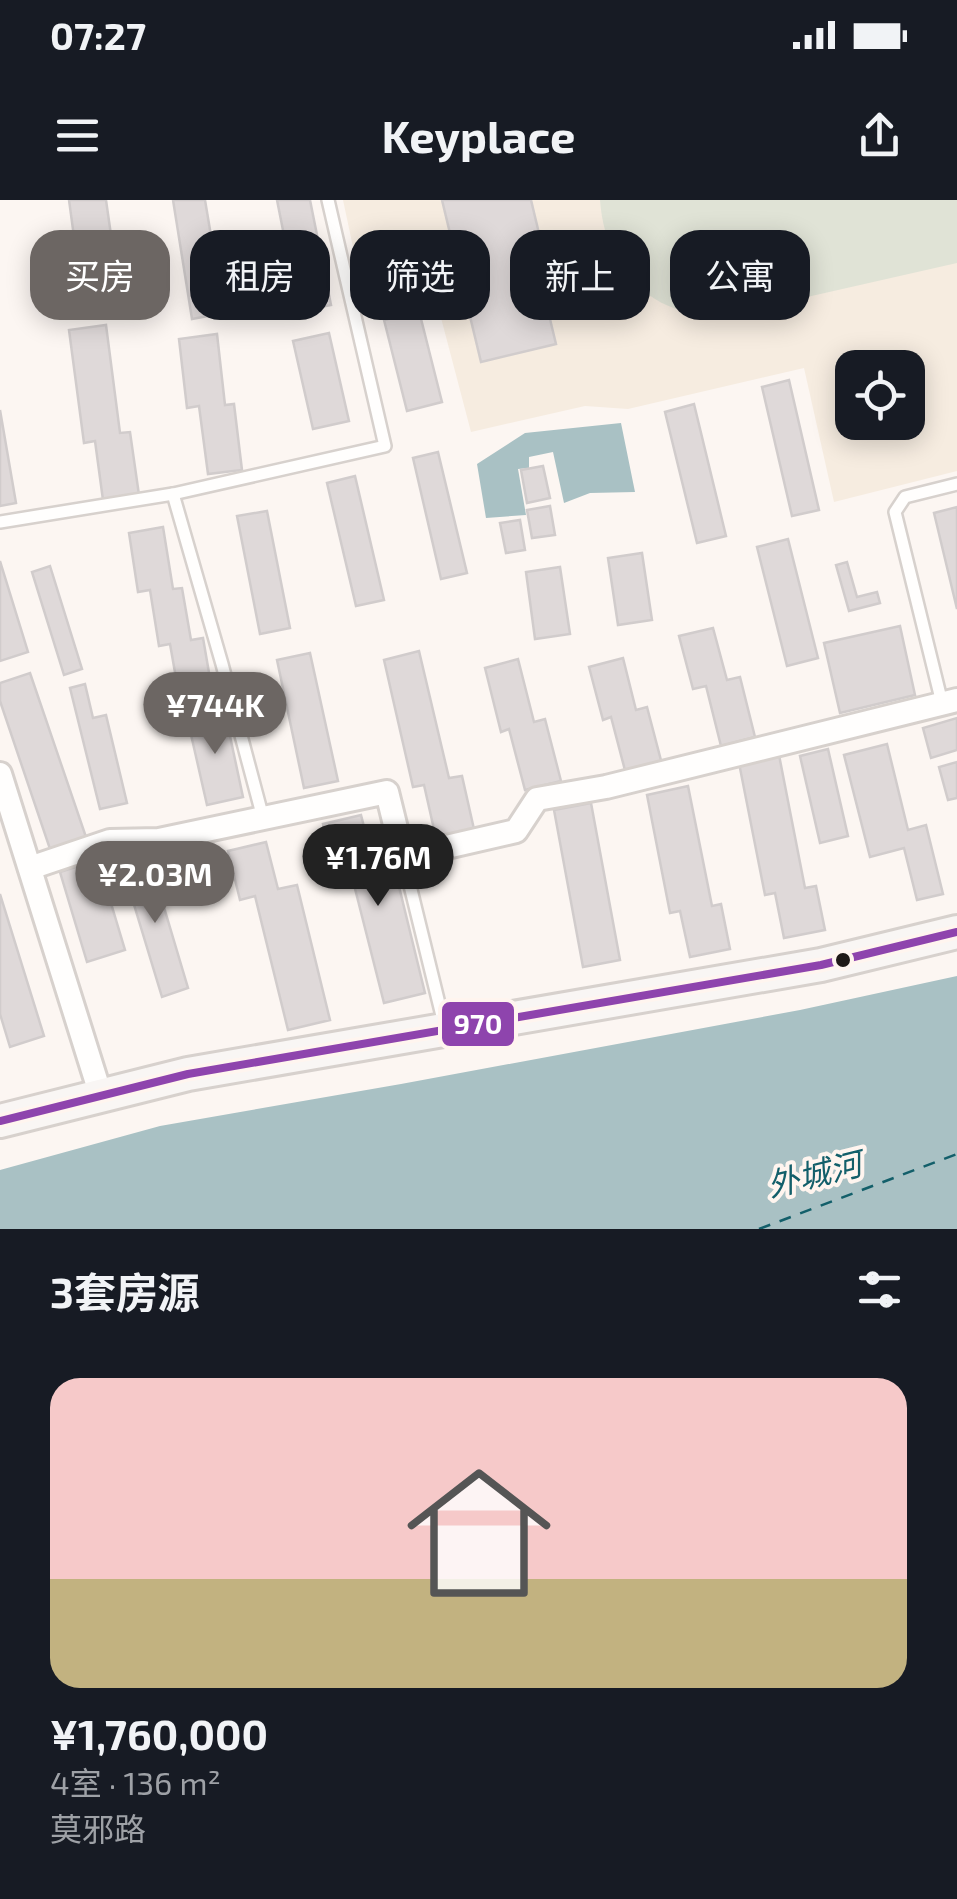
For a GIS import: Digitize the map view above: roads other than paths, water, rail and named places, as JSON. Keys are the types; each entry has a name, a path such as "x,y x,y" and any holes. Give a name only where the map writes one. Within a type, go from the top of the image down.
{"main road":[{"path":"0,1121 188,1074 821,964 957,932"}],"street":[{"path":"30,868 110,841 159,840 386,792 403,857 516,831 537,799 606,787 950,702"},
{"path":"0,774 100,1096"}],"lane":[{"path":"0,522 173,494 385,446 328,200"},
{"path":"950,702 895,512 906,497 957,484"},
{"path":"173,494 263,818"},
{"path":"403,857 446,1030"}],"water":[{"path":"621,423 635,492 590,493 564,503 553,452 529,457 529,468 518,469 526,515 486,518 477,464 525,433"},
{"name":"外城河","path":"957,976 957,1229 0,1229 0,1170 160,1126 800,1010"}]}
